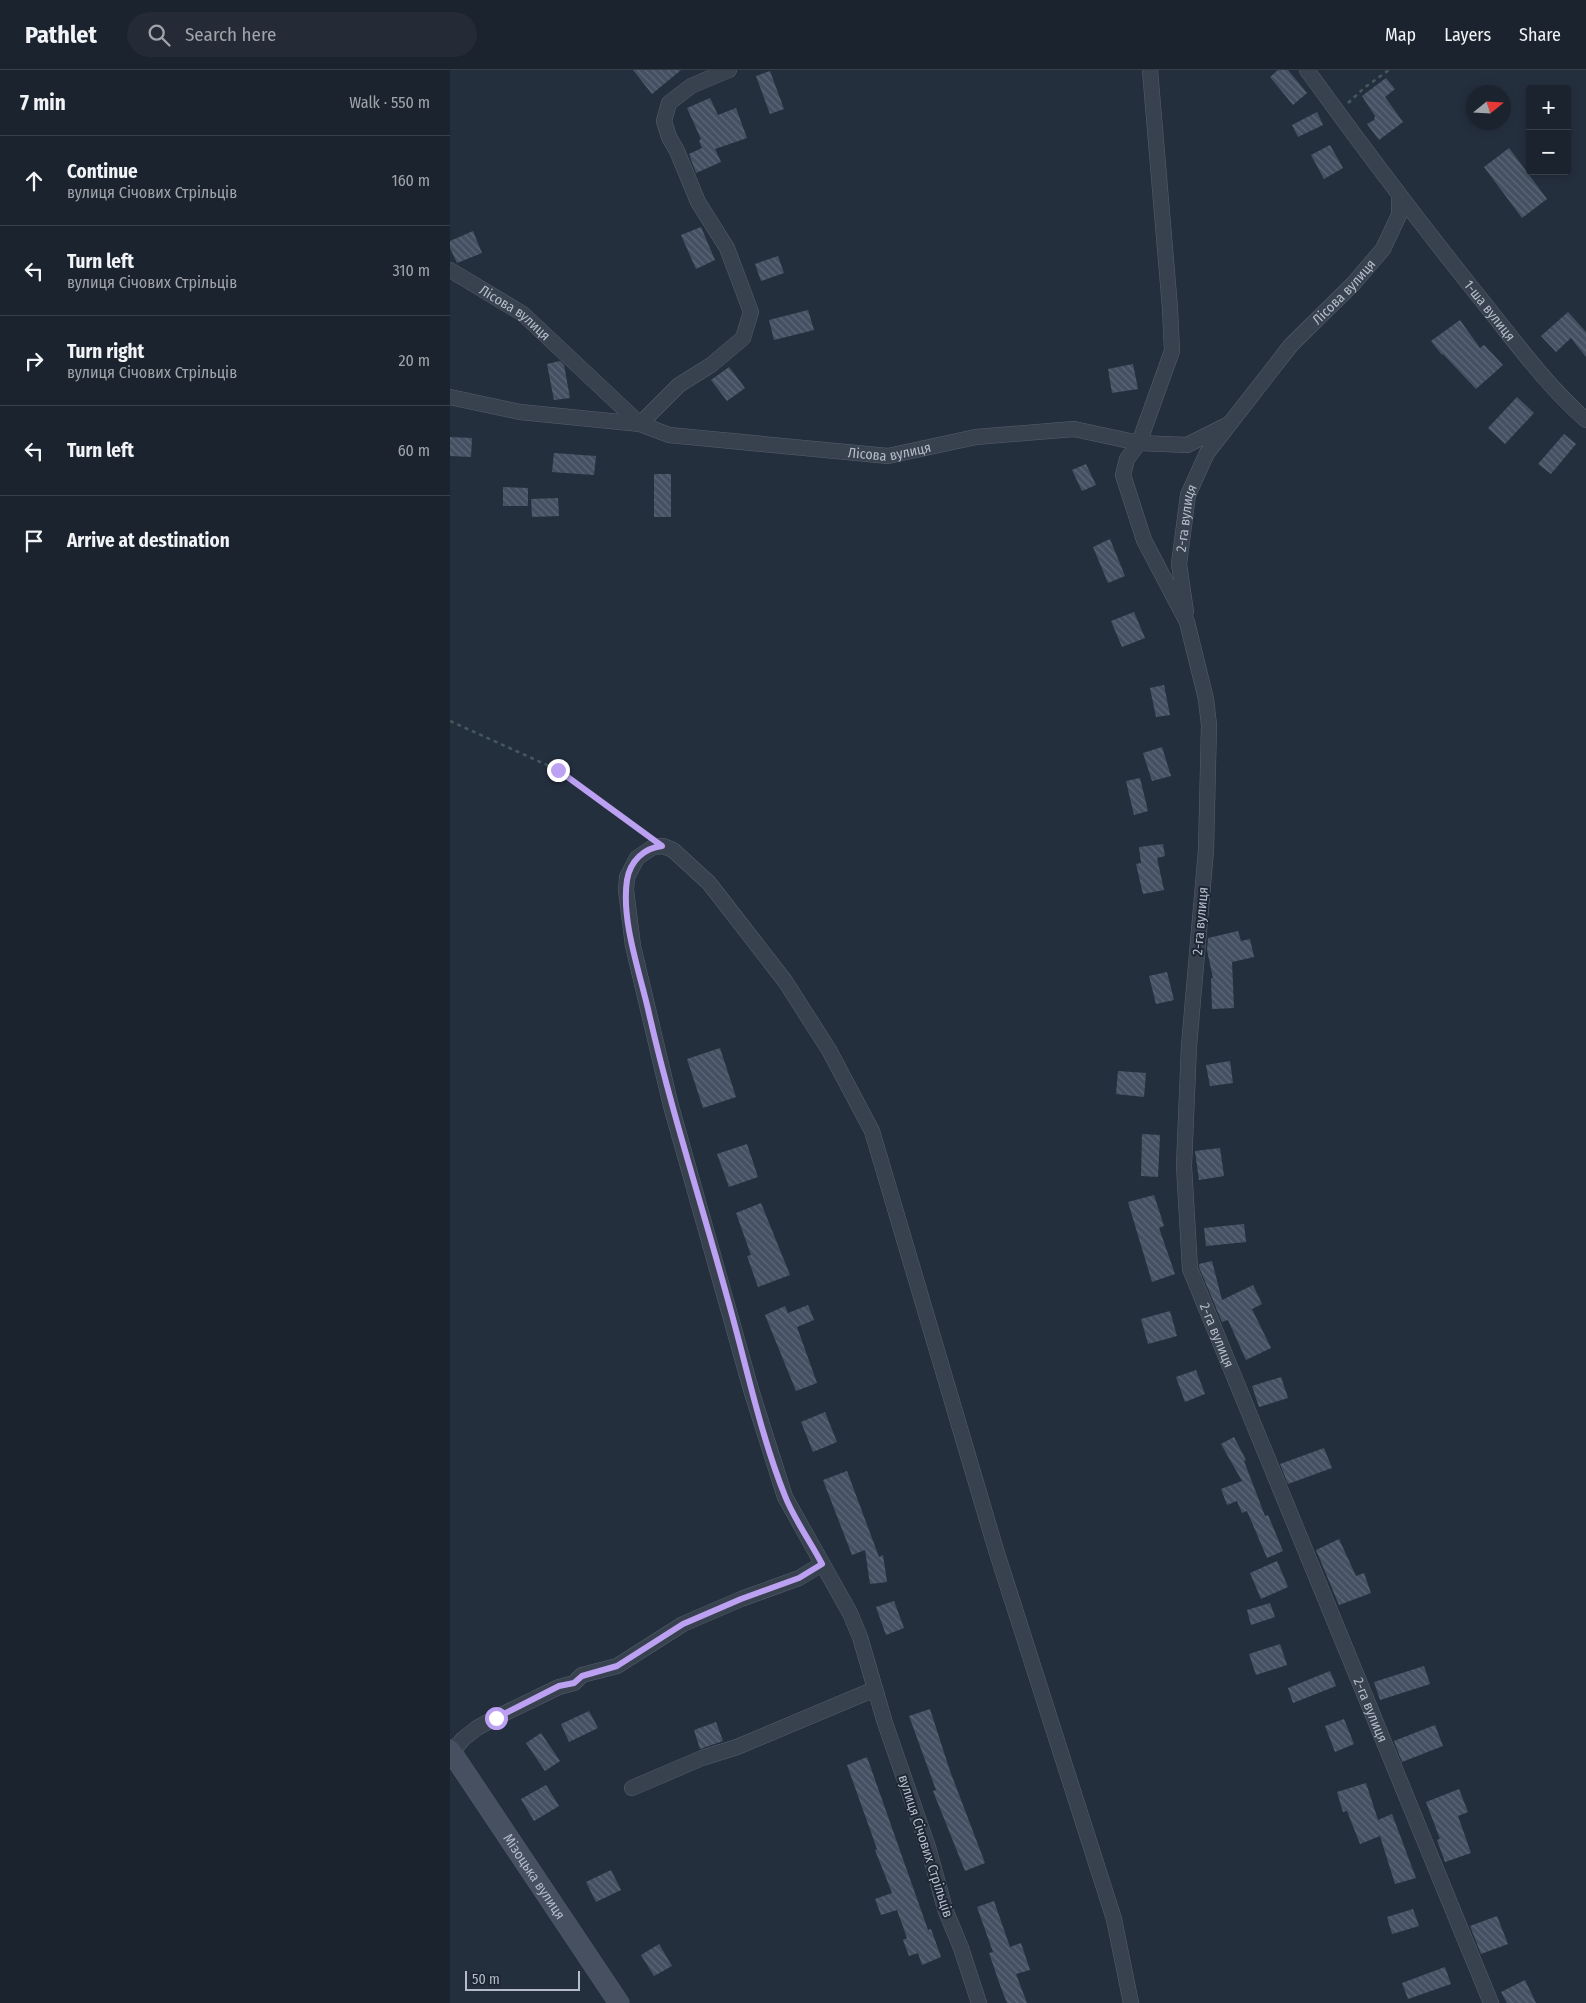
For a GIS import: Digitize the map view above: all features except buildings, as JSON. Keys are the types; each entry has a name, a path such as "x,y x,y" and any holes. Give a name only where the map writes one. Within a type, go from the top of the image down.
{"main road":[{"name":"Мізоцька вулиця","path":"451,1751 619,2003"}],"street":[{"path":"640,424 679,385 711,365 743,338 751,312 727,248 698,202 677,151 669,137 664,121 669,102 691,86 729,70"},
{"path":"1139,443 1172,351 1150,70"},
{"path":"1307,70 1399,196"},
{"name":"Лісова вулиця","path":"450,397 520,412 640,424 669,435 888,456 976,437 1074,429 1139,443 1187,445 1229,424 1291,345 1353,284 1383,249 1400,215 1399,196"},
{"name":"1-ша вулиця","path":"1399,196 1559,396 1586,420"},
{"name":"Лісова вулиця","path":"450,270 523,314 640,424"},
{"name":"2-га вулиця","path":"1229,424 1207,453 1188,495 1179,564 1187,622 1206,699 1209,725 1206,850 1189,1046 1184,1166 1190,1269 1491,2003"},
{"name":"2-га вулиця","path":"1139,443 1127,459 1123,475 1144,540 1187,622"},
{"path":"662,846 673,850 709,883 784,980 829,1050 872,1131 996,1550 1112,1910 1131,2003"},
{"name":"вулиця Січових Стрільців","path":"662,846 652,847 642,852 637,858 627,877 626,890 628,918 640,979 662,1072 752,1393 785,1497 850,1613 928,1847 945,1909 961,1948 979,2003"},
{"path":"451,1751 477,1728 559,1686 574,1683 582,1676 617,1666 683,1624 741,1599 799,1578 822,1564"},
{"path":"632,1788 702,1758 737,1747 875,1689"}],"path":[{"path":"1338,113 1364,88 1390,70"},
{"path":"450,721 558,770 662,846"}],"route":[{"path":"496,1718 520,1708 559,1686 574,1683 582,1676 601,1669 617,1666 634,1654 669,1635 683,1624 700,1619 741,1599 799,1578 822,1564 785,1497 752,1393 735,1325 657,1055 640,979 628,918 627,877 642,852 652,847 662,846 558,770"}]}
